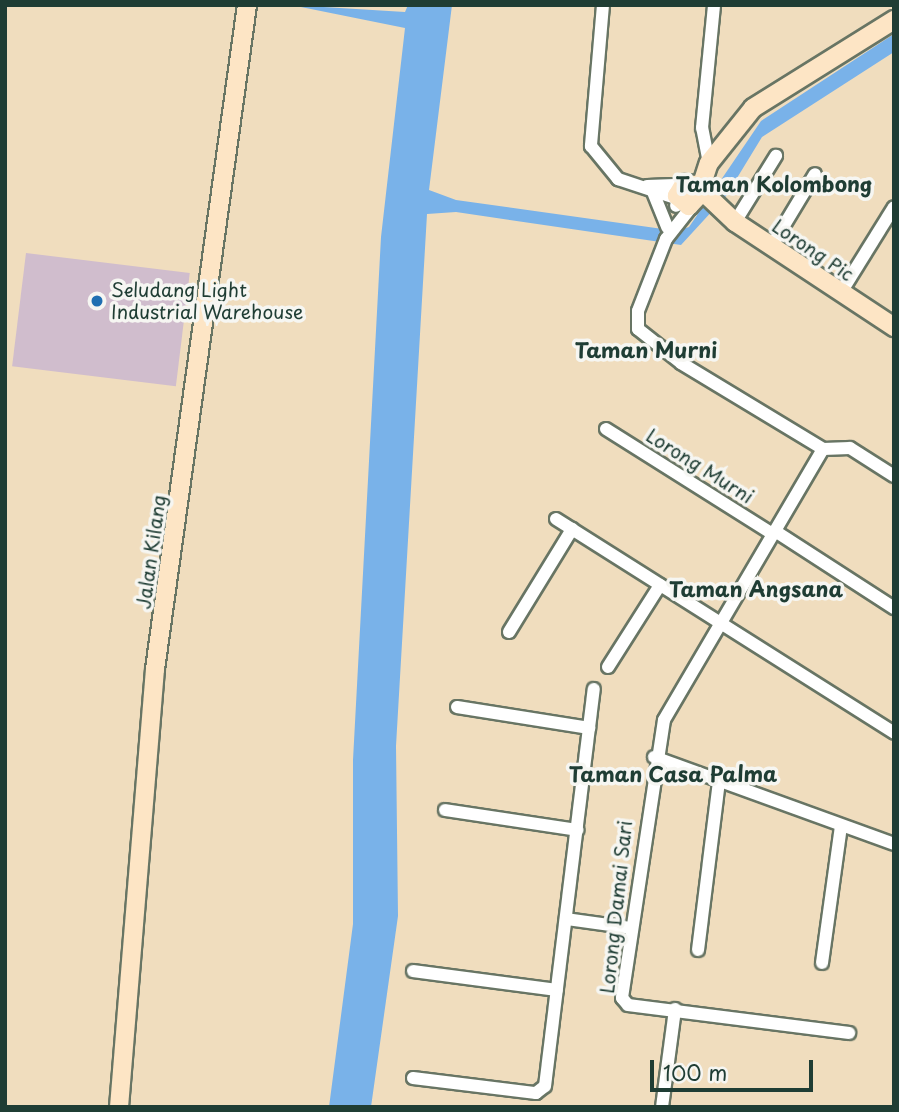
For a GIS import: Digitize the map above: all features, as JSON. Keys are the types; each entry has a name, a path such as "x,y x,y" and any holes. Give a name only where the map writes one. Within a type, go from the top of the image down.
{"street":[{"name":"Jalan Kilang","path":"119,1107 155,669 247,5"},
{"path":"603,5 591,146 607,171 636,186 653,192 700,200"},
{"path":"709,165 702,128 714,5"},
{"path":"700,200 709,165 753,108 894,20"},
{"path":"776,156 700,200 667,235 638,311 638,329 647,341 823,449 850,448 894,476"},
{"path":"771,247 815,174"},
{"path":"636,186 700,200"},
{"path":"653,192 667,235"},
{"name":"Lorong Pic","path":"700,200 894,327"},
{"path":"840,294 894,207"},
{"name":"Lorong Murni","path":"606,429 894,608"},
{"name":"Lorong Damai Sari","path":"823,449 671,702 654,757 631,928 624,1003 849,1032"},
{"path":"556,519 894,733"},
{"path":"509,632 572,529"},
{"path":"608,667 660,584"},
{"path":"413,1077 542,1090 594,689"},
{"path":"457,707 589,728"},
{"path":"654,757 894,844"},
{"path":"698,950 719,781"},
{"path":"445,810 577,830"},
{"path":"822,963 841,826"},
{"path":"566,919 631,928"},
{"path":"414,971 557,990"},
{"path":"662,1107 675,1009"}],"shaded area":[{"path":"26,253 190,273 176,386 12,366"}],"water":[{"path":"291,5 405,12 408,5 452,5 429,190 456,200 677,231 689,227 761,121 894,34 894,52 762,137 726,196 681,245 456,212 427,214 396,746 398,916 371,1107 329,1107 353,924 353,760 381,237 405,28"}],"place":[{"name":"Seludang Light Industrial Warehouse","path":"97,301"}],"district":[{"name":"Taman Kolombong","path":"774,183"},
{"name":"Taman Murni","path":"646,349"},
{"name":"Taman Angsana","path":"756,588"},
{"name":"Taman Casa Palma","path":"673,773"}]}
